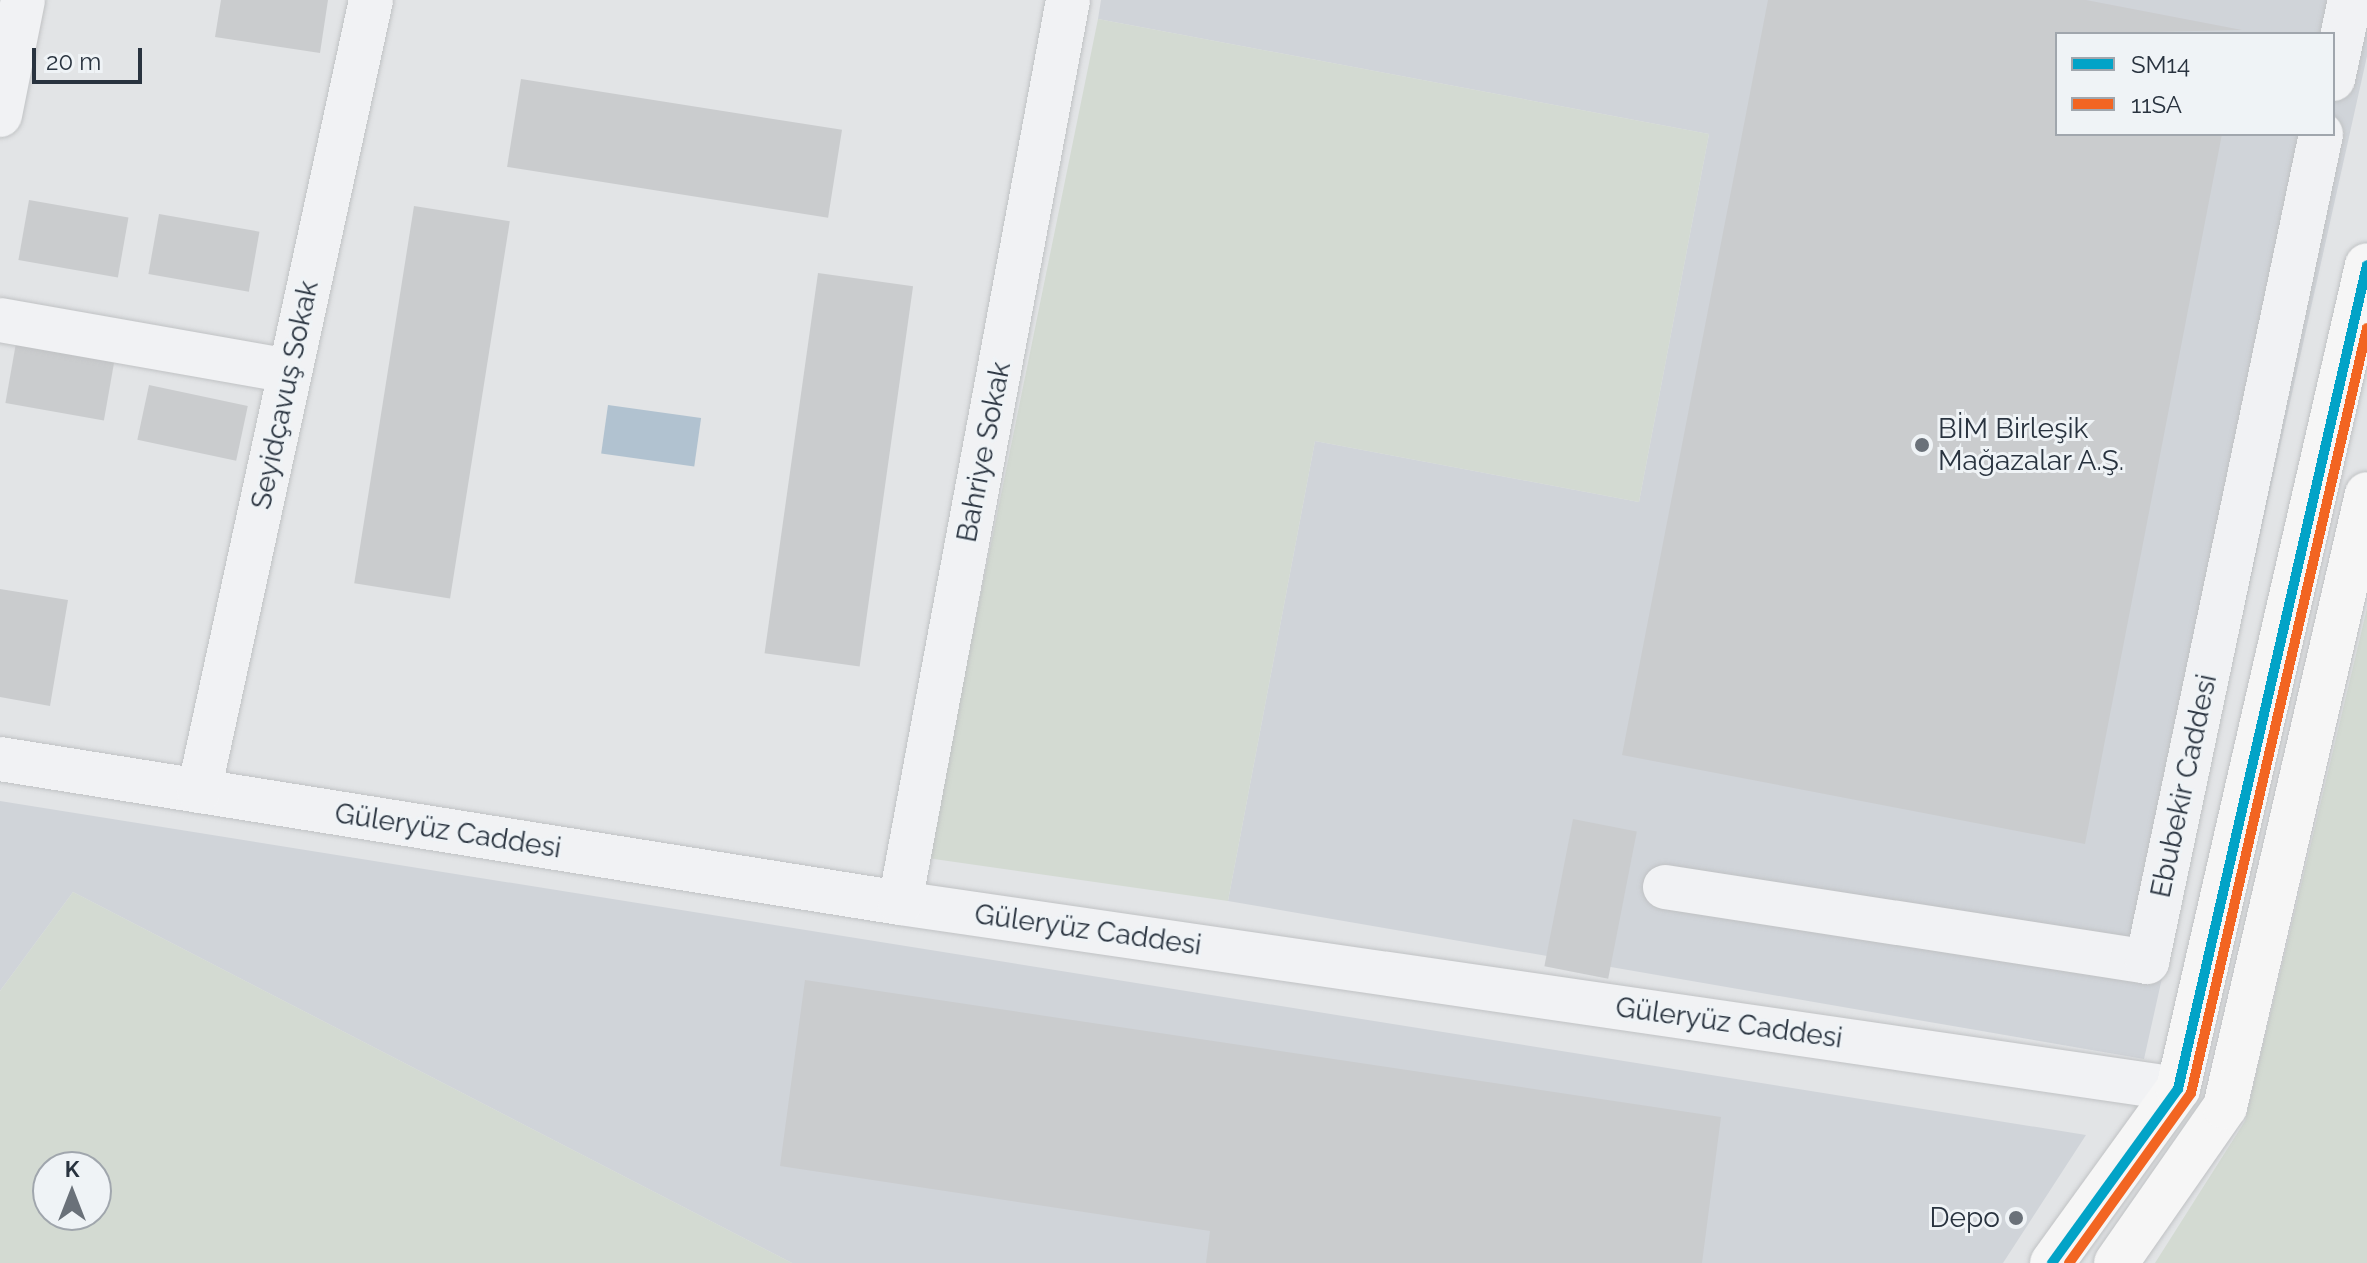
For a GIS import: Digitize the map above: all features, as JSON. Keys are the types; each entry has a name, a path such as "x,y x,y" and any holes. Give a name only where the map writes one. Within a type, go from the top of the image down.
{"main road":[{"path":"2052,1263 2178,1089 2367,265"},
{"path":"2116,1263 2225,1107 2367,494"},
{"path":"2178,1089 2225,1107"}],"street":[{"name":"Seyidçavuş Sokak","path":"199,791 371,0"},
{"name":"Bahriye Sokak","path":"900,903 1068,0"},
{"path":"2335,70 2350,0"},
{"path":"0,115 14,11"},
{"name":"Ebubekir Caddesi","path":"1665,887 2147,962 2321,136"},
{"path":"0,320 290,371"},
{"name":"Güleryüz Caddesi","path":"0,759 900,903 2178,1089"}],"shaded area":[{"path":"1101,0 2367,0 2367,56 2144,1059 1228,901 1315,441 1639,502 1709,134 1098,19"},
{"path":"1098,19 1709,134 1639,502 1315,441 1228,901 927,858"},
{"path":"2367,608 2367,1263 2155,1263 2245,1121"},
{"path":"0,801 2086,1135 2003,1263 792,1263 73,892 0,991"},
{"path":"73,892 792,1263 0,1263 0,991"}],"water":[{"path":"608,405 701,418 694,467 601,454"}],"building":[{"path":"221,0 328,0 320,53 215,37"},
{"name":"BİM Birleşik Mağazalar A.Ş.","path":"1768,0 2086,0 2242,30 2055,32 2055,136 2222,136 2085,844 1622,755"},
{"path":"521,79 842,130 828,218 507,167"},
{"path":"29,200 128,218 118,278 18,260"},
{"path":"414,206 510,221 450,598 354,583"},
{"path":"159,214 259,232 249,292 148,274"},
{"path":"818,273 913,286 860,667 765,653"},
{"path":"16,343 114,360 104,420 5,403"},
{"path":"149,385 248,406 236,461 137,440"},
{"path":"0,589 68,600 50,706 0,697"},
{"path":"1573,819 1637,831 1608,979 1544,966"},
{"path":"805,980 1721,1117 1702,1263 1206,1263 1210,1231 780,1166"}],"transit line":[{"name":"SM14","path":"2052,1263 2178,1089 2367,265"},
{"name":"11SA","path":"2069,1263 2191,1093 2367,328"}],"place":[{"name":"BİM Birleşik Mağazalar A.Ş.","path":"1922,445"},
{"name":"Depo","path":"2016,1218"}]}
